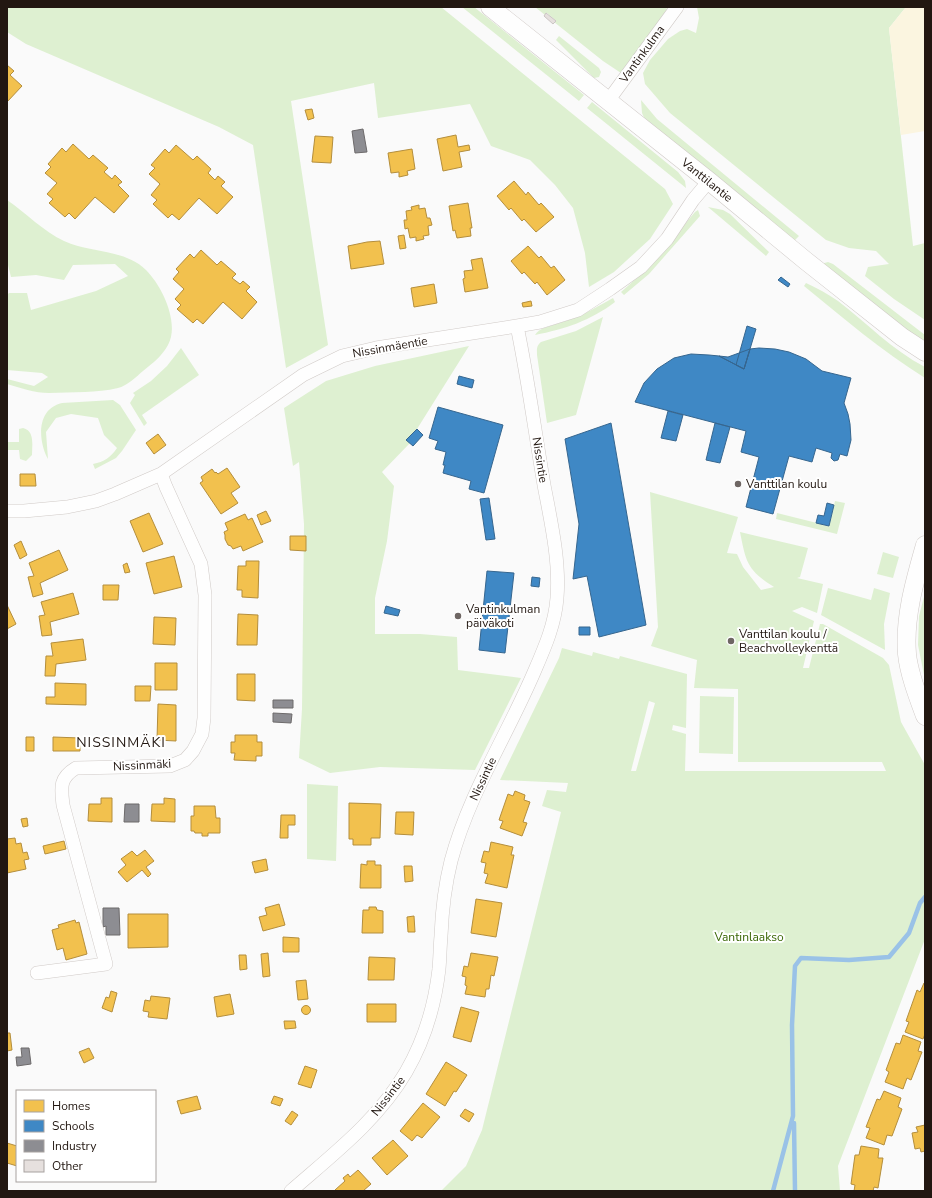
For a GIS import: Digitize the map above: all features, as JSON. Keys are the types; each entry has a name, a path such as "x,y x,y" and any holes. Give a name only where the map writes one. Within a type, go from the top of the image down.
{"street":[{"name":"Vanttilantie","path":"490,7 709,181 806,261 902,337 925,352"},
{"name":"Vantinkulma","path":"608,101 677,7"},
{"name":"Nissinmäentie","path":"7,511 67,507 96,501 116,494 161,474 303,375 342,356 376,348 540,322 578,310 610,290 641,267 667,239 693,200 709,181"},
{"name":"Nissintie","path":"291,1191 361,1128 382,1105 406,1072 419,1044 431,1009 439,968 442,916 446,882 464,820 525,693 551,632 557,598 556,563 532,408 517,326"},
{"name":"Nissinmäki","path":"37,973 106,964 64,805 61,788 66,776 76,768 170,766 185,760 193,752 202,734 204,718 205,595 201,564 161,474"},
{"path":"925,545 908,613 907,654 916,694 925,716"}],"green space":[{"path":"7,7 441,7 665,189 673,204 650,239 614,272 589,287 585,253 573,208 555,185 530,160 491,146 470,104 378,118 374,83 291,101 328,345 286,368 253,145 219,127 26,44 7,32"},
{"path":"462,7 474,7 584,95 579,101"},
{"path":"535,7 666,7 667,9 624,75 603,61 554,22 555,20 547,13 545,15"},
{"path":"697,7 906,7 889,28 913,246 925,243 925,320 894,299 865,276 868,267 889,264 876,251 849,248 826,240 670,113 645,84 643,73 650,60 668,39 680,31 687,29 696,33 699,18"},
{"path":"559,36 599,68 601,72 599,77 594,78 556,40"},
{"path":"641,100 657,119 799,236 794,241 646,122 642,113"},
{"path":"592,102 678,172 685,181 686,188 587,108"},
{"path":"7,200 42,227 64,241 85,248 118,255 138,263 146,270 158,285 168,305 171,316 171,336 166,349 160,356 128,383 118,388 106,390 49,393 22,389 7,384 7,379 34,386 48,377 42,373 7,370 7,295 9,293 27,293 31,310 96,291 128,276 115,264 73,265 64,280 36,275 11,277 7,261"},
{"path":"708,207 723,210 730,214 769,252 766,256"},
{"path":"698,210 700,216 649,274 624,295 621,292 646,270"},
{"path":"828,262 833,264 925,335 925,345 821,264"},
{"path":"806,283 838,301 902,353 925,367 925,378 893,357 848,322 804,286"},
{"path":"613,298 615,302 606,309 587,319 567,327 535,335 541,329 578,316"},
{"path":"603,317 576,415 547,423 537,355 538,345 541,342 576,331"},
{"path":"469,346 417,429 407,440 410,443 382,472 394,486 387,541 375,598 375,634 420,634 457,637 458,670 521,678 475,770 380,767 330,773 299,758 302,709 304,524 299,462 293,466 284,408 326,381 375,366"},
{"path":"181,348 199,375 142,415 147,423 144,426 130,403 135,395 133,393 151,381 167,366"},
{"path":"113,400 120,405 136,430 116,458 95,469 93,464 107,459 117,448 104,435 98,418 71,414 56,418 46,432 48,459 42,444 41,435 42,426 47,412 54,406 62,403"},
{"path":"23,428 29,432 32,439 32,455 26,461 20,459 19,450 7,450 7,442 19,442 19,429"},
{"name":"Vantinlaakso","path":"650,492 738,517 727,553 737,554 743,567 761,590 774,587 758,575 749,564 744,551 740,532 808,548 800,577 797,578 823,584 817,613 802,607 792,611 814,621 803,668 809,668 820,624 823,624 883,658 889,665 901,722 925,765 925,939 838,1166 840,1191 441,1191 466,1166 482,1130 561,812 542,806 547,790 566,792 568,783 500,780 559,658 562,648 592,656 593,652 619,659 620,656 687,674 686,728 673,725 672,730 686,734 685,771 886,771 882,762 738,762 738,689 694,688 697,660 651,646 658,627","holes":["649,701 655,703 636,771 631,771"]},
{"path":"835,501 845,503 837,534 776,519 777,513 829,526"},
{"path":"883,552 899,557 893,578 877,574"},
{"path":"828,588 871,600 874,588 890,593 884,624 885,650 821,615"},
{"path":"925,593 925,680 918,645 919,616"},
{"path":"700,696 734,697 733,754 699,753"},
{"path":"307,784 338,786 336,861 307,859"}],"sand":[{"path":"906,7 925,7 925,131 901,135 889,28"}],"building: Homes":[{"path":"7,65 14,71 10,75 22,86 7,102"},
{"path":"312,109 314,118 308,120 305,110"},
{"path":"456,135 458,147 469,145 470,150 459,152 462,167 443,171 437,139"},
{"path":"315,136 333,137 331,163 312,162"},
{"path":"73,144 89,159 93,155 108,168 104,172 112,179 115,175 122,182 118,185 129,196 114,213 95,197 75,219 69,213 65,217 49,203 53,199 47,194 57,183 45,173 51,167 48,164 62,148 66,152"},
{"path":"176,145 193,160 197,156 211,169 208,173 215,180 218,176 225,182 221,186 233,197 217,214 199,198 179,220 172,214 168,218 153,204 157,200 151,195 160,184 149,174 155,168 151,165 165,149 169,153"},
{"path":"412,149 415,169 407,171 408,175 399,177 399,172 391,173 388,153"},
{"path":"514,181 526,195 528,192 539,205 541,203 554,217 536,232 524,219 522,221 511,208 509,210 497,196"},
{"path":"468,203 472,228 470,228 471,236 457,238 455,230 453,231 449,206"},
{"path":"419,205 419,209 425,208 427,218 430,218 432,225 428,226 429,235 423,236 424,239 416,241 416,237 410,238 408,228 405,229 404,220 407,220 406,211 412,210 411,207"},
{"path":"404,235 406,248 400,249 398,236"},
{"path":"380,241 384,264 351,269 348,246"},
{"path":"528,246 539,258 541,256 551,268 554,266 565,280 547,295 537,282 535,284 524,272 522,274 511,261"},
{"path":"201,250 217,265 221,261 236,274 232,278 240,284 243,281 250,287 246,291 257,302 242,319 223,302 203,324 197,319 193,323 177,309 181,305 175,299 184,289 173,279 179,272 176,269 190,254 194,258"},
{"path":"482,258 488,288 465,292 463,279 465,278 464,271 473,270 471,260"},
{"path":"434,284 437,303 414,307 411,288"},
{"path":"531,301 532,306 523,307 522,303"},
{"path":"158,434 166,445 154,454 146,443"},
{"path":"227,468 240,487 231,493 238,503 221,514 200,483 203,481 201,477 212,469 218,474"},
{"path":"20,474 35,474 36,486 20,486"},
{"path":"266,511 271,521 261,525 257,515"},
{"path":"149,513 163,544 143,552 130,521"},
{"path":"245,514 248,520 252,518 263,542 243,551 241,546 233,549 228,545 224,532 228,530 225,523"},
{"path":"290,536 306,536 306,551 290,550"},
{"path":"21,541 27,555 20,559 14,545"},
{"path":"59,550 68,570 40,583 43,594 33,597 28,577 34,576 29,563"},
{"path":"174,556 182,587 154,594 146,563"},
{"path":"246,561 259,561 258,598 242,597 242,590 237,590 238,566 246,566"},
{"path":"127,563 130,572 125,573 123,565"},
{"path":"103,585 119,585 118,600 103,600"},
{"path":"73,593 79,614 50,622 52,635 42,636 39,616 45,615 41,602"},
{"path":"7,605 16,624 7,629"},
{"path":"238,614 258,615 257,645 237,645"},
{"path":"154,617 176,618 175,645 153,644"},
{"path":"83,639 86,660 56,664 55,676 45,676 46,656 53,656 51,643"},
{"path":"155,663 177,663 177,690 155,690"},
{"path":"237,674 255,674 255,701 237,700"},
{"path":"55,683 86,684 86,705 46,704 46,697 55,697"},
{"path":"135,686 151,686 150,701 135,701"},
{"path":"158,704 176,705 176,741 157,740"},
{"path":"235,735 257,735 257,742 262,742 262,756 256,756 256,761 234,760 235,753 231,753 231,742 235,742"},
{"path":"26,737 34,737 34,751 26,751"},
{"path":"53,737 80,738 80,751 53,751"},
{"path":"515,791 525,795 524,800 530,802 523,822 527,823 522,836 500,828 503,821 499,820 508,794 513,796"},
{"path":"101,798 112,798 112,822 88,821 89,804 101,804"},
{"path":"164,798 175,799 175,822 151,821 152,804 164,804"},
{"path":"349,803 381,804 380,838 371,838 371,845 353,845 353,839 349,839"},
{"path":"194,806 215,806 216,818 220,818 220,833 208,833 208,836 202,836 202,833 195,833 194,831 191,831 191,816 194,816"},
{"path":"396,812 414,812 413,835 395,834"},
{"path":"281,815 295,815 295,825 288,825 288,838 280,838"},
{"path":"27,818 28,826 23,827 21,819"},
{"path":"15,838 16,844 21,843 23,853 27,852 29,859 24,860 26,869 7,873 7,839"},
{"path":"64,841 66,849 45,854 43,846"},
{"path":"491,842 513,847 511,855 514,855 507,888 485,883 488,874 484,873 486,863 481,862 484,851 489,852"},
{"path":"145,850 154,861 146,867 151,874 148,877 142,870 127,882 118,872 126,865 121,859 132,851 137,856"},
{"path":"266,859 268,870 255,873 252,862"},
{"path":"367,861 375,861 375,865 381,865 381,888 360,888 361,864 367,865"},
{"path":"404,866 412,866 413,881 405,882"},
{"path":"476,899 502,903 496,937 471,933"},
{"path":"279,904 285,925 263,931 259,917 267,915 265,908"},
{"path":"369,907 376,907 377,910 383,911 383,933 362,933 363,910 369,910"},
{"path":"128,914 168,914 168,947 128,948"},
{"path":"414,916 415,932 408,932 407,917"},
{"path":"75,920 76,923 79,922 87,954 66,960 63,948 57,950 52,930 59,928 58,925"},
{"path":"283,937 299,938 299,952 283,952"},
{"path":"268,953 270,976 263,977 261,954"},
{"path":"471,953 498,957 494,976 491,975 489,989 486,989 485,997 465,994 467,986 465,985 466,977 462,976 464,966 468,967"},
{"path":"239,955 246,955 247,969 240,970"},
{"path":"369,957 395,958 394,980 368,980"},
{"path":"306,980 308,999 298,1000 296,981"},
{"path":"924,983 925,1034 923,1039 905,1032 909,1022 906,1021 917,990 920,992"},
{"path":"111,991 117,993 112,1012 102,1008 106,997 109,998"},
{"path":"230,994 234,1014 217,1017 214,997"},
{"path":"151,996 170,998 167,1019 148,1017 149,1012 143,1011 145,1000 150,1001"},
{"path":"367,1004 396,1004 396,1022 367,1022"},
{"path":"304,1006 308,1006 310,1010 308,1014 304,1014 302,1012 302,1008"},
{"path":"461,1007 479,1012 471,1042 453,1037"},
{"path":"284,1021 295,1021 296,1028 285,1029"},
{"path":"7,1033 10,1033 12,1050 7,1051"},
{"path":"903,1035 921,1042 918,1051 922,1052 911,1080 907,1078 903,1089 885,1082 889,1072 886,1070 896,1043 900,1044"},
{"path":"89,1048 94,1058 84,1063 79,1052"},
{"path":"446,1062 467,1075 456,1092 454,1091 445,1106 426,1094"},
{"path":"305,1066 317,1070 311,1088 298,1084"},
{"path":"884,1091 901,1098 898,1107 902,1109 892,1136 887,1135 884,1145 866,1138 870,1128 866,1127 877,1099 880,1100"},
{"path":"197,1096 201,1109 181,1114 177,1101"},
{"path":"274,1096 283,1099 280,1106 271,1103"},
{"path":"423,1103 440,1117 422,1138 417,1135 412,1141 400,1131"},
{"path":"465,1109 474,1114 469,1122 460,1116"},
{"path":"292,1111 298,1115 291,1125 285,1121"},
{"path":"925,1125 925,1151 921,1152 920,1148 915,1149 912,1133 918,1132 916,1127"},
{"path":"393,1140 408,1156 387,1175 372,1158"},
{"path":"7,1143 16,1146 16,1166 7,1163"},
{"path":"861,1146 879,1149 878,1158 883,1158 878,1188 874,1187 873,1191 854,1191 855,1185 851,1184 855,1155 859,1155"},
{"path":"358,1170 371,1184 363,1191 335,1191 345,1181 343,1178 348,1174 350,1177"}],"building: Schools":[{"path":"781,277 790,284 788,287 778,280"},
{"path":"747,326 756,329 744,369 736,365"},
{"path":"759,348 789,352 806,359 822,371 851,378 844,403 850,424 851,440 847,456 840,454 838,460 834,461 831,458 832,453 816,448 812,462 789,456 773,514 746,507 759,457 741,452 746,431 635,402 644,383 657,369 674,358 691,354 719,356 744,369 750,349"},
{"path":"750,349 744,369 719,356 728,357"},
{"path":"459,376 474,380 472,388 457,384"},
{"path":"438,407 503,425 484,493 469,489 471,481 443,473 446,452 435,449 438,441 429,438"},
{"path":"668,411 683,415 676,441 661,438"},
{"path":"611,423 646,625 599,637 587,576 573,579 579,524 565,439"},
{"path":"715,423 730,427 720,463 706,460"},
{"path":"417,429 423,435 413,446 406,440"},
{"path":"489,498 495,539 486,540 480,499"},
{"path":"827,503 834,505 829,526 816,523 818,515 824,516"},
{"path":"487,571 514,573 505,653 479,650"},
{"path":"532,577 540,578 539,587 531,586"},
{"path":"386,606 400,610 398,616 384,613"},
{"path":"579,627 590,627 590,635 579,635"}],"building: Industry":[{"path":"363,129 367,152 355,153 352,131"},
{"path":"273,700 293,700 293,708 273,708"},
{"path":"273,713 292,714 291,723 273,722"},
{"path":"125,804 139,804 139,822 124,822"},
{"path":"103,908 119,908 120,935 106,935 106,926 103,927"},
{"path":"21,1048 29,1048 31,1064 17,1066 16,1057 22,1057"}],"building: Other":[{"path":"546,13 556,21 553,24 544,16"}],"waterway":[{"path":"773,1191 793,1116 792,1025 795,966 801,958 849,960 889,957 909,933 920,903 925,897"},
{"path":"794,1123 795,1191"}],"place":[{"name":"Vanttilan koulu","path":"738,484"},
{"name":"Vantinkulman päiväkoti","path":"458,616"},
{"name":"Vanttilan koulu / Beachvolleykenttä","path":"731,641"}],"district":[{"name":"NISSINMÄKI","path":"121,742"}]}
